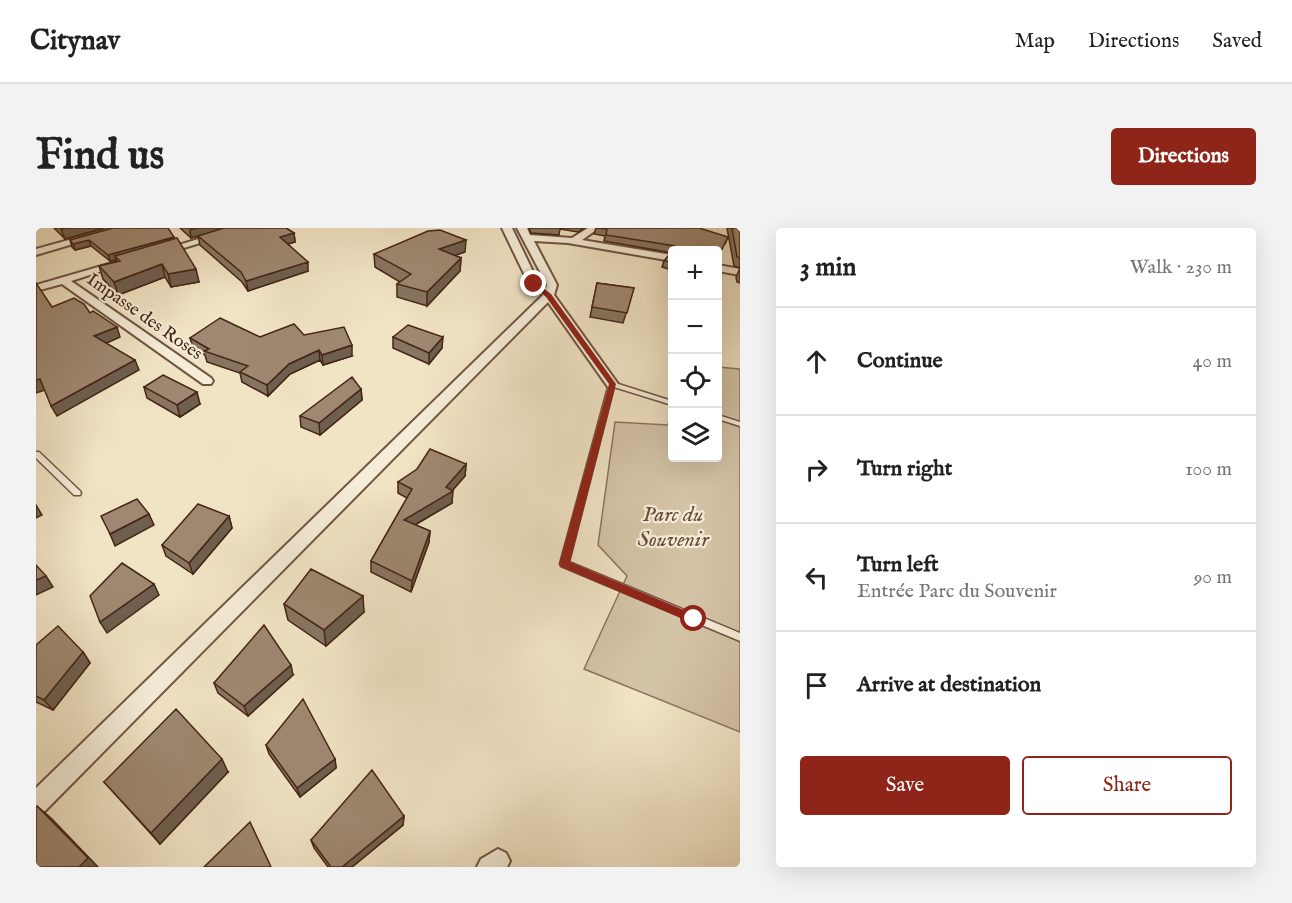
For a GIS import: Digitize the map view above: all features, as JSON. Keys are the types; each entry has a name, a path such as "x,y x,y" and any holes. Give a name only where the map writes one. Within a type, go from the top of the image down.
{"street":[{"path":"36,252 122,228"},
{"path":"153,254 244,228"},
{"path":"507,228 534,284 549,296 612,384"},
{"path":"36,804 549,296 552,285 522,228"},
{"path":"573,241 594,228"},
{"path":"527,238 573,241 668,257"},
{"path":"36,288 131,261"},
{"path":"722,269 740,272"},
{"name":"Impasse des Roses","path":"63,280 207,381"}],"lane":[{"path":"668,402 612,384 564,564 740,637"},
{"path":"722,419 740,424"},
{"path":"36,454 78,494"}],"green space":[{"name":"Parc du Souvenir","path":"722,367 740,369 740,732 584,669 627,576 598,545 615,422 668,425 668,462 722,462"}],"building":[{"path":"113,228 168,228 174,237 108,255 89,240 73,244 70,240"},
{"path":"224,228 286,228 294,233 280,237 308,262 246,281 241,272 198,236"},
{"path":"599,228 699,228 728,237 722,249 722,246 675,246 606,235 607,229"},
{"path":"732,228 740,228 740,258 737,257"},
{"path":"440,230 466,240 439,249 461,258 427,292 397,284 411,274 374,254 428,231"},
{"path":"177,238 196,269 168,274 162,264 114,282 99,266 120,261 115,256"},
{"path":"36,283 52,307 74,298 84,304 90,313 93,311 117,327 94,336 135,360 51,406 40,379 36,380"},
{"path":"597,283 634,288 627,313 592,307"},
{"path":"220,318 260,337 294,324 304,335 344,327 352,345 322,355 319,350 289,364 267,385 240,372 248,366 204,351 209,349 190,338"},
{"path":"408,325 443,337 429,353 393,337"},
{"path":"163,375 197,392 177,405 144,387"},
{"path":"352,377 361,389 319,423 300,416"},
{"path":"430,449 466,464 446,487 453,491 404,520 430,531 412,581 371,561 412,489 398,482 417,469"},
{"path":"137,499 149,514 110,534 101,516"},
{"path":"198,504 229,516 189,563 162,545"},
{"path":"122,563 154,584 100,622 90,596"},
{"path":"36,565 46,576 36,580"},
{"path":"311,569 363,596 324,630 284,604"},
{"path":"264,625 291,665 244,706 214,683"},
{"path":"58,626 83,652 44,700 36,696 36,645"},
{"path":"303,699 335,759 297,788 266,745"},
{"path":"176,709 222,759 151,833 104,782"},
{"path":"372,770 404,816 342,867 331,867 311,840"},
{"path":"37,806 88,858 79,867 36,867"},
{"path":"250,822 271,867 204,867"}],"route":[{"path":"534,284 549,296 612,384 564,564 694,619"}]}
